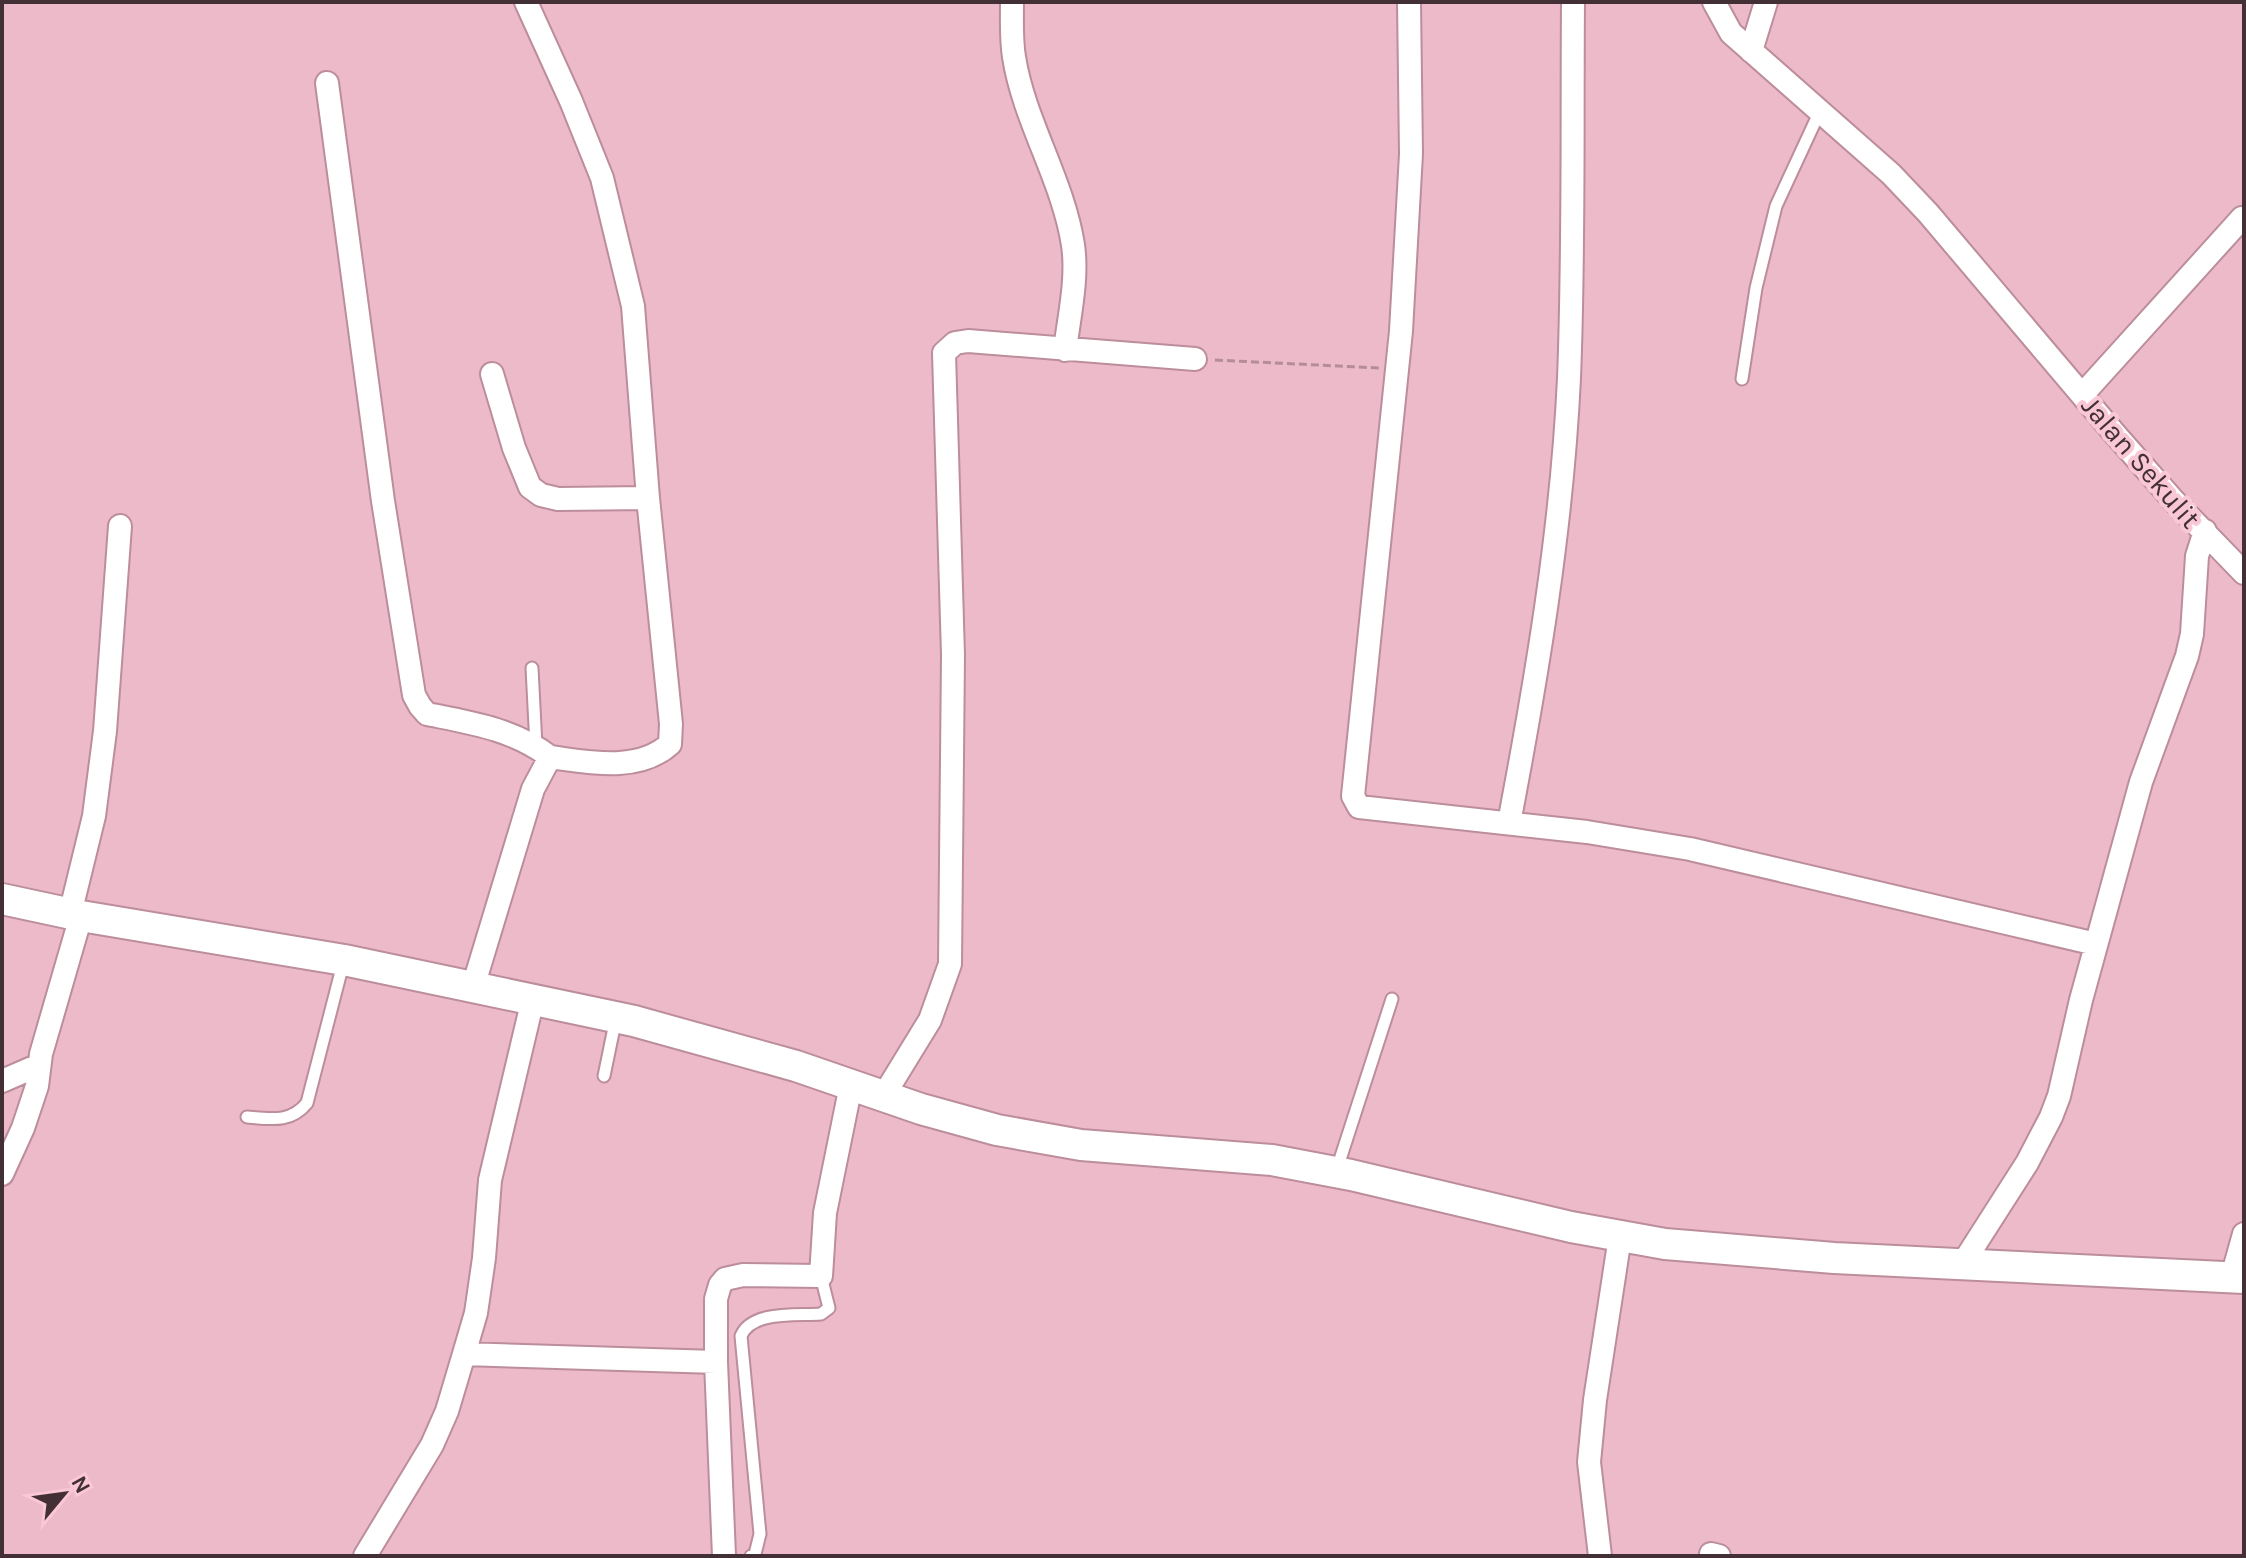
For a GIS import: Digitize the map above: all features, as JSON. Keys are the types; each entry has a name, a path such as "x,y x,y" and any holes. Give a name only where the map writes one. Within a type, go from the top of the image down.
{"street":[{"path":"327,83 383,501 414,695 427,714 503,730 543,752 629,763 661,752 670,744 670,699 648,498 633,306 620,244 592,151 526,2"},
{"path":"1012,2 1013,57 1058,185 1073,246 1065,350"},
{"path":"1409,2 1411,154 1401,331 1353,796 1359,807 1609,835 1702,852 2096,944"},
{"path":"1509,823 1536,679 1566,420 1572,248 1573,2"},
{"name":"Jalan Sekulit","path":"1714,2 1731,33 1891,174 1928,213 2174,501 2205,531 2197,556 2192,634 2187,656 2141,782 2051,1117 2027,1163 1963,1263"},
{"path":"1751,51 1766,2"},
{"path":"2082,395 2242,218"},
{"path":"884,1095 930,1020 950,964 953,655 944,353 955,343 968,341 1195,359"},
{"path":"492,374 518,461 530,487 541,495 558,499 648,498"},
{"path":"2,1174 23,1128 37,1086 94,816 105,731 120,526"},
{"path":"2205,531 2244,573"},
{"path":"473,987 543,752"},
{"path":"2,899 75,915 344,960 616,1017 729,1046 954,1118 1039,1138 1081,1145 1247,1156 1336,1172 1620,1237 1712,1249 2238,1277 2244,1234"},
{"path":"365,1556 428,1453 447,1411 476,1313 490,1180 533,999"},
{"path":"2,1081 39,1065"},
{"path":"724,1556 716,1299 725,1279 743,1275 821,1276 825,1213 851,1085"},
{"path":"1600,1556 1589,1462 1595,1400 1620,1237"},
{"path":"464,1354 716,1362"}],"lane":[{"path":"1742,379 1756,288 1776,206 1820,111"},
{"path":"532,668 543,752"},
{"path":"247,1117 290,1117 300,1112 307,1103 344,960"},
{"path":"1336,1172 1392,999"},
{"path":"604,1076 616,1017"},
{"path":"751,1556 755,1554 760,1534 741,1336 745,1327 756,1321 821,1314 829,1308 821,1276"}],"path":[{"path":"1195,359 1395,369"}]}
